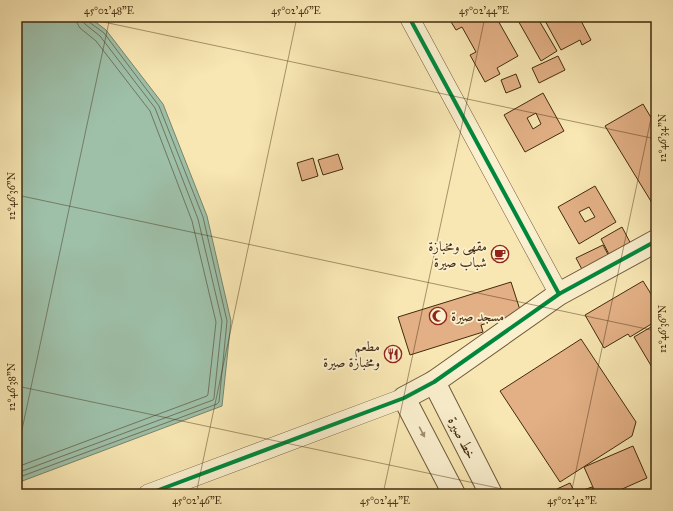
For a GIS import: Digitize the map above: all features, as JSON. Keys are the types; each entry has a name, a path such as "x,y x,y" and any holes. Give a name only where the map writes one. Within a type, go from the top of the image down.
{"street":[{"path":"409,17 559,294"},
{"path":"148,494 404,398 434,382 559,294 656,241"},
{"name":"خط صيرة","path":"434,382 491,494"},
{"path":"404,398 454,494"}],"water":[{"path":"17,17 89,17 106,30 163,104 207,216 231,321 222,406 17,483"}],"building":[{"path":"448,17 496,17 518,56 497,68 500,74 485,82 470,55 476,52 462,27 456,30"},
{"path":"516,17 537,17 557,51 541,61"},
{"path":"543,17 579,17 591,40 582,45 580,40 561,50"},
{"path":"558,56 565,70 539,83 532,68"},
{"path":"516,74 521,87 506,93 501,80"},
{"path":"543,93 564,131 525,152 504,115","holes":["536,113 541,124 533,129 527,118"]},
{"path":"643,104 656,126 656,201 652,203 605,126"},
{"path":"338,154 343,169 323,175 318,160"},
{"path":"313,158 318,176 302,181 297,163"},
{"path":"595,186 616,222 579,244 558,207","holes":["589,207 595,217 585,222 579,212"]},
{"path":"622,227 633,248 612,260 601,239"},
{"path":"603,245 613,264 586,277 576,258"},
{"path":"643,281 656,302 656,317 651,320 653,323 630,337 628,334 604,348 585,315"},
{"path":"511,282 521,313 481,325 483,332 410,355 398,317"},
{"path":"656,324 656,374 634,337"},
{"path":"581,339 636,422 632,436 560,482 500,391"},
{"path":"633,446 647,478 611,494 596,494 584,467"},
{"path":"570,483 575,493 592,487 595,494 559,494 557,489"}],"cycle path":[{"path":"409,17 559,294"},
{"path":"148,494 404,398 434,382 559,294 656,241"}],"place":[{"name":"مقهى ومخبازة شباب صيرة","path":"500,254"},
{"name":"مسجد صيرة","path":"438,316"},
{"name":"مطعم ومخبازة صيرة","path":"393,354"}]}
